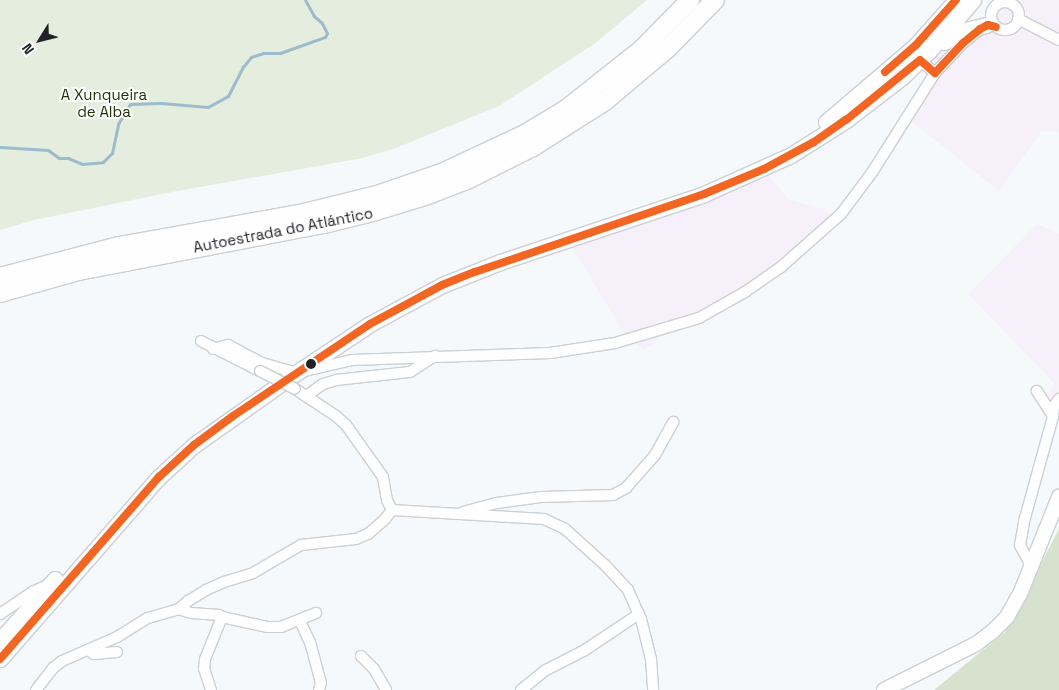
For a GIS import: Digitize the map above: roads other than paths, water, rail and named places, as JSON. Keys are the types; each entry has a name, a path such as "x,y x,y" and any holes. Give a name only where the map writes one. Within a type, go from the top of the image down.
{"highway":[{"name":"Autoestrada do Atlántico","path":"0,277 119,246 304,213 378,195 444,172 525,134 565,110 641,50 690,0"},
{"name":"Autoestrada do Atlántico","path":"0,293 79,271 324,224 373,212 425,196 469,179 533,147 604,102 668,48 714,0"}],"main road":[{"path":"0,659 159,477 194,445 290,372 378,310 419,288 473,263 660,202 762,161 817,129 838,114 916,45 956,0"},
{"path":"922,54 968,0"},
{"path":"0,640 167,456 235,403 370,324 442,285 528,252 704,194 764,169 814,142 846,120 922,54 973,0"},
{"path":"973,0 972,7 990,26"},
{"path":"883,74 906,64 962,31 990,26"}],"street":[{"path":"213,349 228,345 262,363 290,372 352,360 550,353 615,343 698,318 732,300 781,267 841,214 873,171 935,73 963,43 990,26 992,11 997,5 1006,1 1017,10 1018,19 1010,29 990,26"},
{"path":"1018,19 1059,40"},
{"path":"922,54 935,73"},
{"path":"201,341 213,349 295,389 346,425 383,476 387,500 392,510"},
{"path":"306,396 323,384 336,380 410,372 434,356"},
{"path":"1037,391 1053,416"},
{"path":"1031,566 1020,546 1025,518 1053,416 1054,406 1059,399"},
{"path":"455,515 497,503 541,497 613,495 626,488 655,456 673,422"},
{"path":"884,690 976,644 1007,617 1031,566 1059,498"},
{"path":"392,510 455,515 544,518 565,529 605,564 628,590 639,614 651,659 653,690"},
{"path":"36,690 58,665 118,637 148,618 179,609 206,590 224,582 254,573 301,545 356,539 368,534 385,520 392,510"},
{"path":"0,614 34,591 51,584"},
{"path":"179,609 191,613 219,615 267,627 281,627 316,613"},
{"path":"521,690 546,670 586,650 639,614"},
{"path":"211,690 204,669 205,659 222,617"},
{"path":"300,621 310,642 321,683 319,690"},
{"path":"88,650 94,654 117,652"},
{"path":"361,656 374,670 386,690"}],"waterway":[{"path":"0,147 48,150 59,158 68,158 82,164 103,162 112,153 118,124 130,104 161,103 208,107 228,96 243,67 251,57 263,53 280,53 325,37 327,33 322,23 314,16 305,0"}],"park label":[{"name":"A Xunqueira de Alba","path":"104,102"}]}
